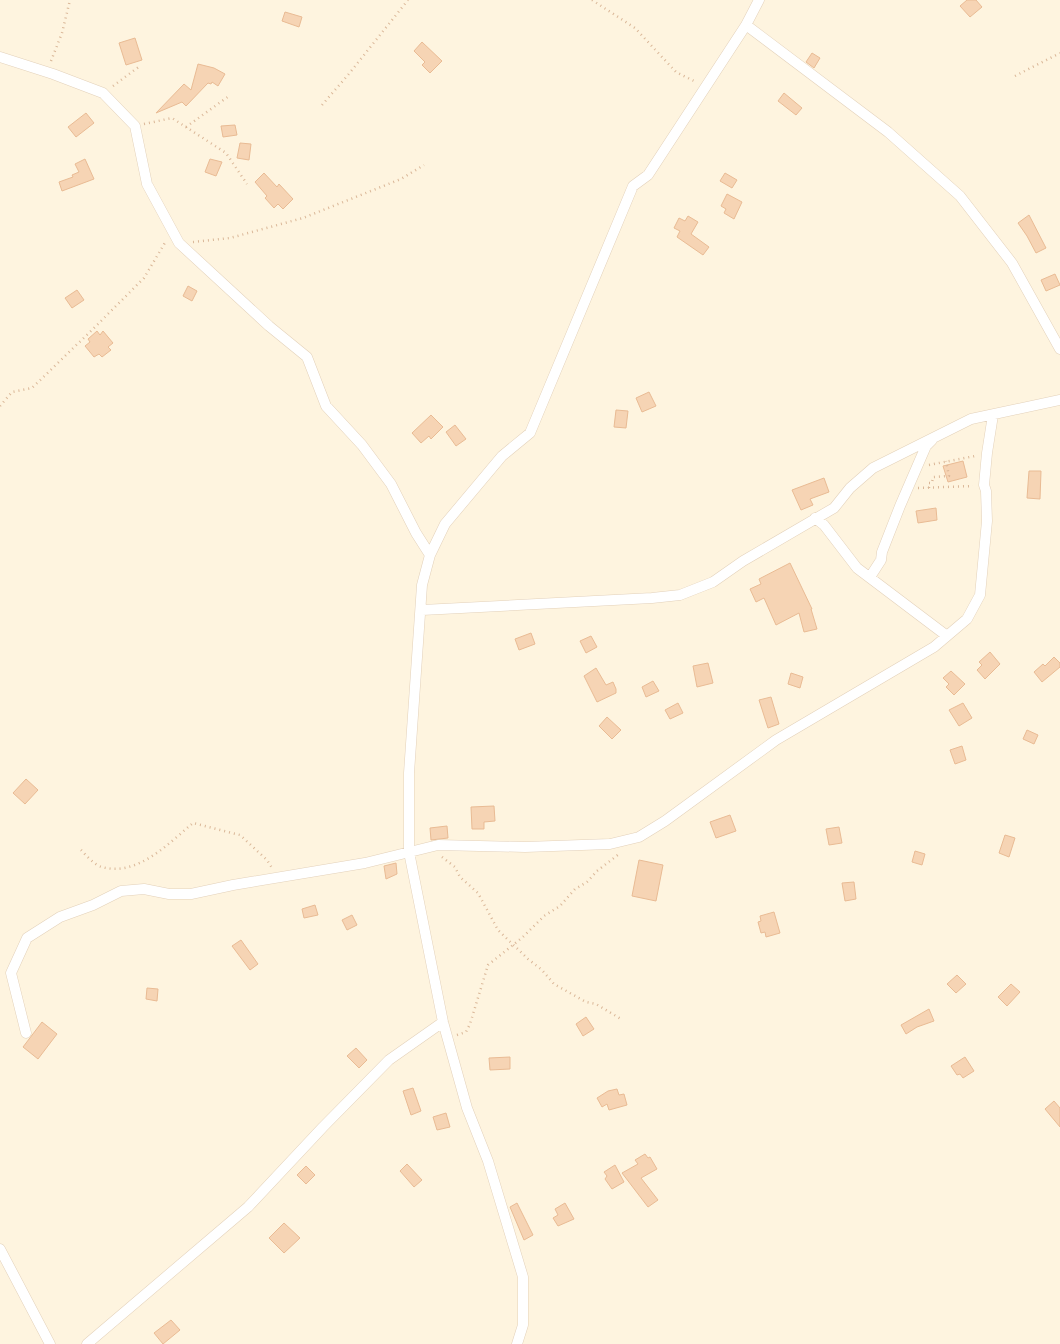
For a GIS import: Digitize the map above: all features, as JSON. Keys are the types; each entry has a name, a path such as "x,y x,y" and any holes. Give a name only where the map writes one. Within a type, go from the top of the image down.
{"street":[{"path":"517,1344 523,1325 523,1277 488,1161 467,1108 443,1022 409,852 409,773 422,610 422,585 430,555 445,524 502,456 530,433 633,186 648,174 746,25 760,0"},
{"path":"746,25 888,132 960,196 1012,263 1060,349"},
{"path":"0,57 104,93 135,126 147,184 179,243 269,326 307,357 326,406 362,446 391,484 416,533 430,555"},
{"path":"422,610 680,595 712,582 743,560 834,508 850,488 872,468 970,419 1060,400"},
{"path":"26,1033 11,973 27,938 60,917 93,905 121,891 144,889 169,894 191,894 233,885 365,864 438,845 534,847 610,844 639,837 666,821 776,740 934,647 967,619 980,595 987,522 986,491 984,485 993,415"},
{"path":"870,576 881,560 882,552 926,446 939,435"},
{"path":"815,518 824,525 857,568 947,636"},
{"path":"88,1344 248,1207 389,1060 443,1022"},
{"path":"0,1250 50,1344"}],"path":[{"path":"47,72 62,33 70,0"},
{"path":"322,105 408,0"},
{"path":"592,0 635,28 676,72 706,87"},
{"path":"1015,76 1060,53"},
{"path":"104,93 140,66"},
{"path":"186,127 229,96"},
{"path":"135,126 172,118 226,153 247,184"},
{"path":"179,243 230,238 303,218 401,179 424,165"},
{"path":"0,406 12,392 32,388 144,278 172,230"},
{"path":"916,468 987,453"},
{"path":"929,488 929,483 932,483 932,477 949,476 946,461"},
{"path":"908,488 984,485"},
{"path":"81,850 100,867 125,869 143,862 192,823 240,835 267,860 280,878"},
{"path":"448,1039 466,1032 488,965 544,916 560,906 575,889 587,882 596,871 621,853 621,841"},
{"path":"432,846 445,860 455,867 460,877 478,893 498,930 542,970 554,984 586,1002 596,1004 621,1019"}],"building":[{"path":"967,0 976,0 982,7 970,17 960,6"},
{"path":"285,12 302,17 299,27 282,21"},
{"path":"135,38 142,60 126,65 119,43"},
{"path":"422,42 442,61 430,73 422,65 425,62 414,51"},
{"path":"812,53 820,58 814,68 806,62"},
{"path":"198,64 214,68 225,74 218,86 212,82 211,84 208,83 186,106 182,102 156,113 184,84 191,90"},
{"path":"784,93 802,108 796,115 778,101"},
{"path":"86,113 94,123 76,137 68,127"},
{"path":"235,125 237,135 223,137 221,126"},
{"path":"240,143 251,144 249,160 237,158"},
{"path":"85,159 94,179 62,191 59,182 73,177 72,175 79,172 75,164"},
{"path":"210,159 222,162 216,176 205,172"},
{"path":"264,173 277,187 279,184 293,199 283,209 278,204 274,208 255,182"},
{"path":"725,173 737,180 732,188 720,181"},
{"path":"727,194 742,202 734,219 724,213 726,209 721,206"},
{"path":"1029,215 1046,248 1036,253 1018,223"},
{"path":"688,216 698,222 691,234 709,247 703,255 677,237 680,231 674,228 679,218 685,221"},
{"path":"1055,274 1060,285 1046,291 1041,280"},
{"path":"188,286 197,291 192,301 183,296"},
{"path":"77,290 84,300 72,308 65,298"},
{"path":"97,331 100,335 103,331 113,343 108,347 111,350 102,357 99,354 94,357 85,346 90,342 88,339"},
{"path":"649,392 656,406 642,412 636,398"},
{"path":"616,410 628,411 626,428 614,427"},
{"path":"431,415 443,427 431,439 429,436 421,443 412,433"},
{"path":"455,425 466,439 456,446 446,432"},
{"path":"963,461 967,477 948,482 943,466"},
{"path":"1029,471 1041,471 1040,499 1027,498"},
{"path":"824,478 829,492 810,499 813,505 801,510 792,490"},
{"path":"936,508 937,520 918,523 916,511"},
{"path":"790,563 812,609 817,629 804,632 799,613 776,625 764,598 756,602 750,589 761,584 759,579"},
{"path":"531,633 535,644 519,650 515,639"},
{"path":"591,636 597,647 586,653 580,641"},
{"path":"990,652 1000,664 985,679 977,670 982,665 979,662"},
{"path":"1054,657 1060,663 1060,667 1042,682 1034,672 1043,664 1045,666"},
{"path":"708,663 713,683 697,687 693,666"},
{"path":"596,668 606,685 613,682 616,689 616,693 597,702 584,676"},
{"path":"951,671 965,684 954,695 946,687 949,684 943,678"},
{"path":"791,673 803,677 800,688 788,684"},
{"path":"653,681 659,691 646,697 642,687"},
{"path":"771,697 779,724 768,728 759,700"},
{"path":"678,703 683,713 670,719 665,710"},
{"path":"963,703 972,718 959,726 949,710"},
{"path":"607,717 621,730 612,739 599,726"},
{"path":"1027,730 1038,735 1034,744 1023,739"},
{"path":"962,746 966,760 955,764 950,750"},
{"path":"26,779 38,790 25,804 13,793"},
{"path":"494,806 495,821 484,822 484,829 472,829 471,807"},
{"path":"730,815 736,831 716,838 710,822"},
{"path":"447,826 448,838 431,840 430,828"},
{"path":"839,827 842,843 829,845 826,829"},
{"path":"1005,835 1015,838 1009,857 999,853"},
{"path":"915,851 925,854 922,865 912,862"},
{"path":"639,860 663,865 656,901 632,896"},
{"path":"396,863 397,874 386,879 384,866"},
{"path":"854,882 856,899 845,901 842,883"},
{"path":"315,905 318,915 304,918 302,909"},
{"path":"774,912 780,933 766,937 765,932 761,933 758,922 761,921 760,916"},
{"path":"352,915 357,925 347,930 342,920"},
{"path":"241,940 258,964 250,970 232,946"},
{"path":"957,975 966,984 956,993 947,984"},
{"path":"1011,984 1020,992 1007,1006 998,997"},
{"path":"147,988 158,989 157,1001 146,999"},
{"path":"929,1009 934,1021 917,1027 906,1034 901,1025"},
{"path":"586,1017 594,1029 583,1036 576,1024"},
{"path":"42,1022 57,1034 38,1059 23,1047"},
{"path":"356,1048 367,1060 359,1068 347,1056"},
{"path":"510,1057 510,1069 490,1070 489,1058"},
{"path":"965,1057 974,1071 963,1078 960,1074 957,1075 951,1066"},
{"path":"413,1088 421,1111 411,1115 403,1091"},
{"path":"617,1089 619,1095 624,1094 627,1105 609,1110 607,1104 602,1107 597,1098 608,1091"},
{"path":"1054,1101 1060,1108 1060,1127 1045,1109"},
{"path":"446,1113 450,1127 437,1130 433,1117"},
{"path":"645,1154 648,1158 650,1157 657,1169 641,1178 658,1200 648,1207 622,1173 638,1164 635,1160"},
{"path":"407,1164 422,1180 414,1187 400,1171"},
{"path":"615,1165 624,1182 612,1189 605,1179 607,1176 604,1172"},
{"path":"306,1166 315,1175 306,1184 297,1175"},
{"path":"517,1203 533,1235 524,1240 510,1207"},
{"path":"565,1203 574,1219 558,1226 553,1218 558,1215 555,1209"},
{"path":"284,1223 300,1238 284,1253 269,1238"},
{"path":"171,1320 180,1330 163,1344 154,1333"}]}
